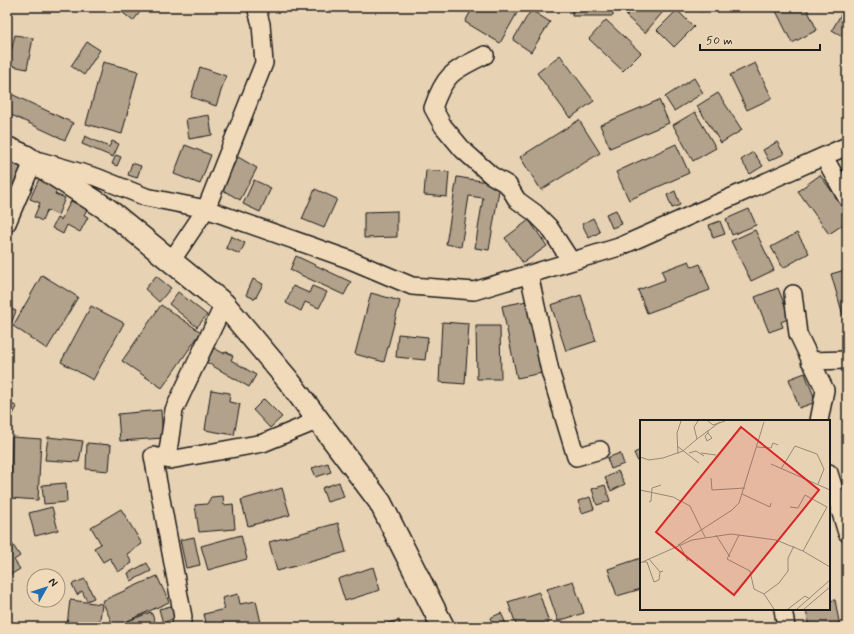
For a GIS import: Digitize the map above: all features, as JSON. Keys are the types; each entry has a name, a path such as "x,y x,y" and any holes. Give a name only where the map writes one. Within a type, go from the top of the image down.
{"main road":[{"path":"22,155 107,209 172,260 224,304 288,380 380,502 443,627"}],"street":[{"path":"172,260 206,209 264,63 261,24 256,7"},
{"path":"485,55 453,71 439,90 433,108 443,126 463,150 491,175 508,185 517,200 549,227 572,261"},
{"path":"7,223 22,155 96,177 146,197 206,209 348,259 412,286 474,291 619,246 847,146"},
{"path":"824,157 847,198"},
{"path":"529,274 550,371 576,457 600,450"},
{"path":"793,294 798,334 825,390 819,420"},
{"path":"170,460 168,451 174,410 224,304"},
{"path":"810,361 847,360"},
{"path":"180,627 183,617 153,456 170,460 263,443 319,420"},
{"path":"830,477 847,533"},
{"path":"783,610 786,627"}],"building":[{"path":"116,7 144,7 133,21"},
{"path":"473,7 506,7 517,13 500,43 465,22"},
{"path":"572,7 613,7 613,16 572,16"},
{"path":"634,7 667,7 645,33 626,16"},
{"path":"696,7 707,7 701,12"},
{"path":"774,7 806,7 817,30 792,43"},
{"path":"844,9 847,11 847,39 832,30"},
{"path":"531,10 550,22 531,52 513,40"},
{"path":"677,10 694,27 674,47 657,30"},
{"path":"606,20 641,53 623,71 589,39"},
{"path":"15,35 33,38 27,69 8,65"},
{"path":"87,42 100,50 84,75 71,66"},
{"path":"560,55 594,101 570,118 537,73"},
{"path":"103,62 138,71 122,134 86,124"},
{"path":"755,63 772,98 747,110 730,75"},
{"path":"200,67 226,76 216,106 191,97"},
{"path":"694,78 703,93 674,111 665,97"},
{"path":"7,92 73,123 65,140 7,113"},
{"path":"718,93 742,130 721,143 697,106"},
{"path":"659,100 669,123 610,148 600,125"},
{"path":"695,112 716,148 693,161 673,125"},
{"path":"209,115 212,135 189,139 186,119"},
{"path":"579,120 600,153 541,190 520,157"},
{"path":"85,136 109,147 112,141 119,144 113,157 82,144"},
{"path":"777,142 784,154 769,161 763,150"},
{"path":"676,144 689,173 629,200 616,172"},
{"path":"185,145 211,155 200,184 174,174"},
{"path":"753,152 763,166 750,174 741,160"},
{"path":"116,155 121,157 117,166 112,164"},
{"path":"238,157 257,168 240,200 221,189"},
{"path":"7,158 22,163 15,189 7,187"},
{"path":"132,163 141,166 137,178 128,175"},
{"path":"426,170 449,172 447,197 424,195"},
{"path":"820,175 847,212 847,222 829,234 798,191"},
{"path":"457,177 500,184 489,250 475,248 483,198 469,196 461,247 446,244"},
{"path":"39,179 58,188 55,194 65,198 58,215 47,210 42,221 34,217 40,203 30,199"},
{"path":"254,180 271,188 260,212 243,204"},
{"path":"315,189 337,199 324,228 302,219"},
{"path":"675,191 680,205 672,208 667,195"},
{"path":"71,201 87,209 84,215 88,217 80,232 67,225 63,234 52,228 57,218 61,220"},
{"path":"749,209 756,225 732,235 726,219"},
{"path":"616,210 622,224 612,228 606,214"},
{"path":"397,211 397,237 364,238 364,212"},
{"path":"593,218 600,232 589,238 582,224"},
{"path":"529,220 547,246 523,263 505,238"},
{"path":"720,221 725,234 713,238 709,225"},
{"path":"755,230 774,270 751,281 731,241"},
{"path":"797,233 809,253 783,268 771,247"},
{"path":"231,236 245,243 240,254 226,248"},
{"path":"296,256 351,282 344,295 290,270"},
{"path":"689,261 692,267 700,264 710,290 647,313 638,290 665,280 662,271"},
{"path":"845,270 847,276 847,314 843,315 831,274"},
{"path":"42,275 78,297 47,349 13,326"},
{"path":"156,276 171,288 159,302 145,289"},
{"path":"253,279 263,284 255,299 246,295"},
{"path":"293,286 309,293 312,286 327,292 319,308 305,302 301,311 286,303"},
{"path":"778,288 790,318 781,322 783,327 769,332 755,297"},
{"path":"178,292 207,315 197,327 169,304"},
{"path":"371,293 400,301 384,362 355,354"},
{"path":"581,295 596,341 566,351 551,305"},
{"path":"527,301 542,373 517,378 502,306"},
{"path":"161,305 201,332 162,388 122,361"},
{"path":"91,306 124,323 93,380 61,362"},
{"path":"7,307 16,311 11,324 7,322"},
{"path":"442,322 469,324 465,384 439,382"},
{"path":"476,326 500,326 501,379 477,379"},
{"path":"398,334 428,337 425,360 396,357"},
{"path":"214,348 223,353 227,352 233,356 231,360 256,375 249,387 206,362"},
{"path":"805,373 816,402 799,408 789,379"},
{"path":"211,390 230,393 229,402 240,404 234,435 205,430"},
{"path":"264,399 282,417 270,428 253,410"},
{"path":"7,401 17,407 7,425"},
{"path":"161,410 163,438 120,441 118,414"},
{"path":"12,437 41,439 38,500 10,498"},
{"path":"48,437 83,441 79,462 45,460"},
{"path":"87,443 111,445 109,471 86,469"},
{"path":"640,450 640,466 634,453"},
{"path":"620,453 624,464 611,469 607,458"},
{"path":"328,463 331,472 316,477 312,468"},
{"path":"618,471 625,484 611,491 605,478"},
{"path":"847,479 847,496 843,495"},
{"path":"339,482 344,497 327,502 322,488"},
{"path":"66,483 67,502 44,504 42,485"},
{"path":"605,485 610,501 597,505 592,489"},
{"path":"282,488 290,515 248,526 241,500"},
{"path":"223,496 224,505 233,504 235,529 199,532 195,505 207,504 211,497"},
{"path":"590,497 594,509 582,513 578,501"},
{"path":"52,507 58,530 35,536 29,513"},
{"path":"121,509 142,544 127,554 132,563 118,572 110,558 103,562 94,548 101,544 91,527"},
{"path":"338,523 346,552 277,571 269,542"},
{"path":"241,535 247,559 208,570 201,546"},
{"path":"7,536 20,556 14,560 20,569 7,577"},
{"path":"194,537 200,565 186,568 180,540"},
{"path":"640,558 640,589 617,596 608,569"},
{"path":"147,563 151,571 131,581 128,573"},
{"path":"373,567 380,590 345,601 338,579"},
{"path":"157,576 169,602 114,627 102,601"},
{"path":"85,579 94,598 87,601 82,591 77,595 72,584"},
{"path":"573,581 584,613 558,621 547,589"},
{"path":"539,592 549,623 537,627 517,627 508,602"},
{"path":"238,594 240,604 256,601 262,627 207,627 204,614 225,609 222,598"},
{"path":"70,600 102,604 99,627 67,625"},
{"path":"835,600 840,627 809,627 806,610 830,610 830,601"},
{"path":"171,606 175,618 163,623 159,609"},
{"path":"151,612 156,624 149,627 125,627 123,623"},
{"path":"501,613 507,626 494,627 490,618"},
{"path":"399,620 401,627 374,627"}]}
